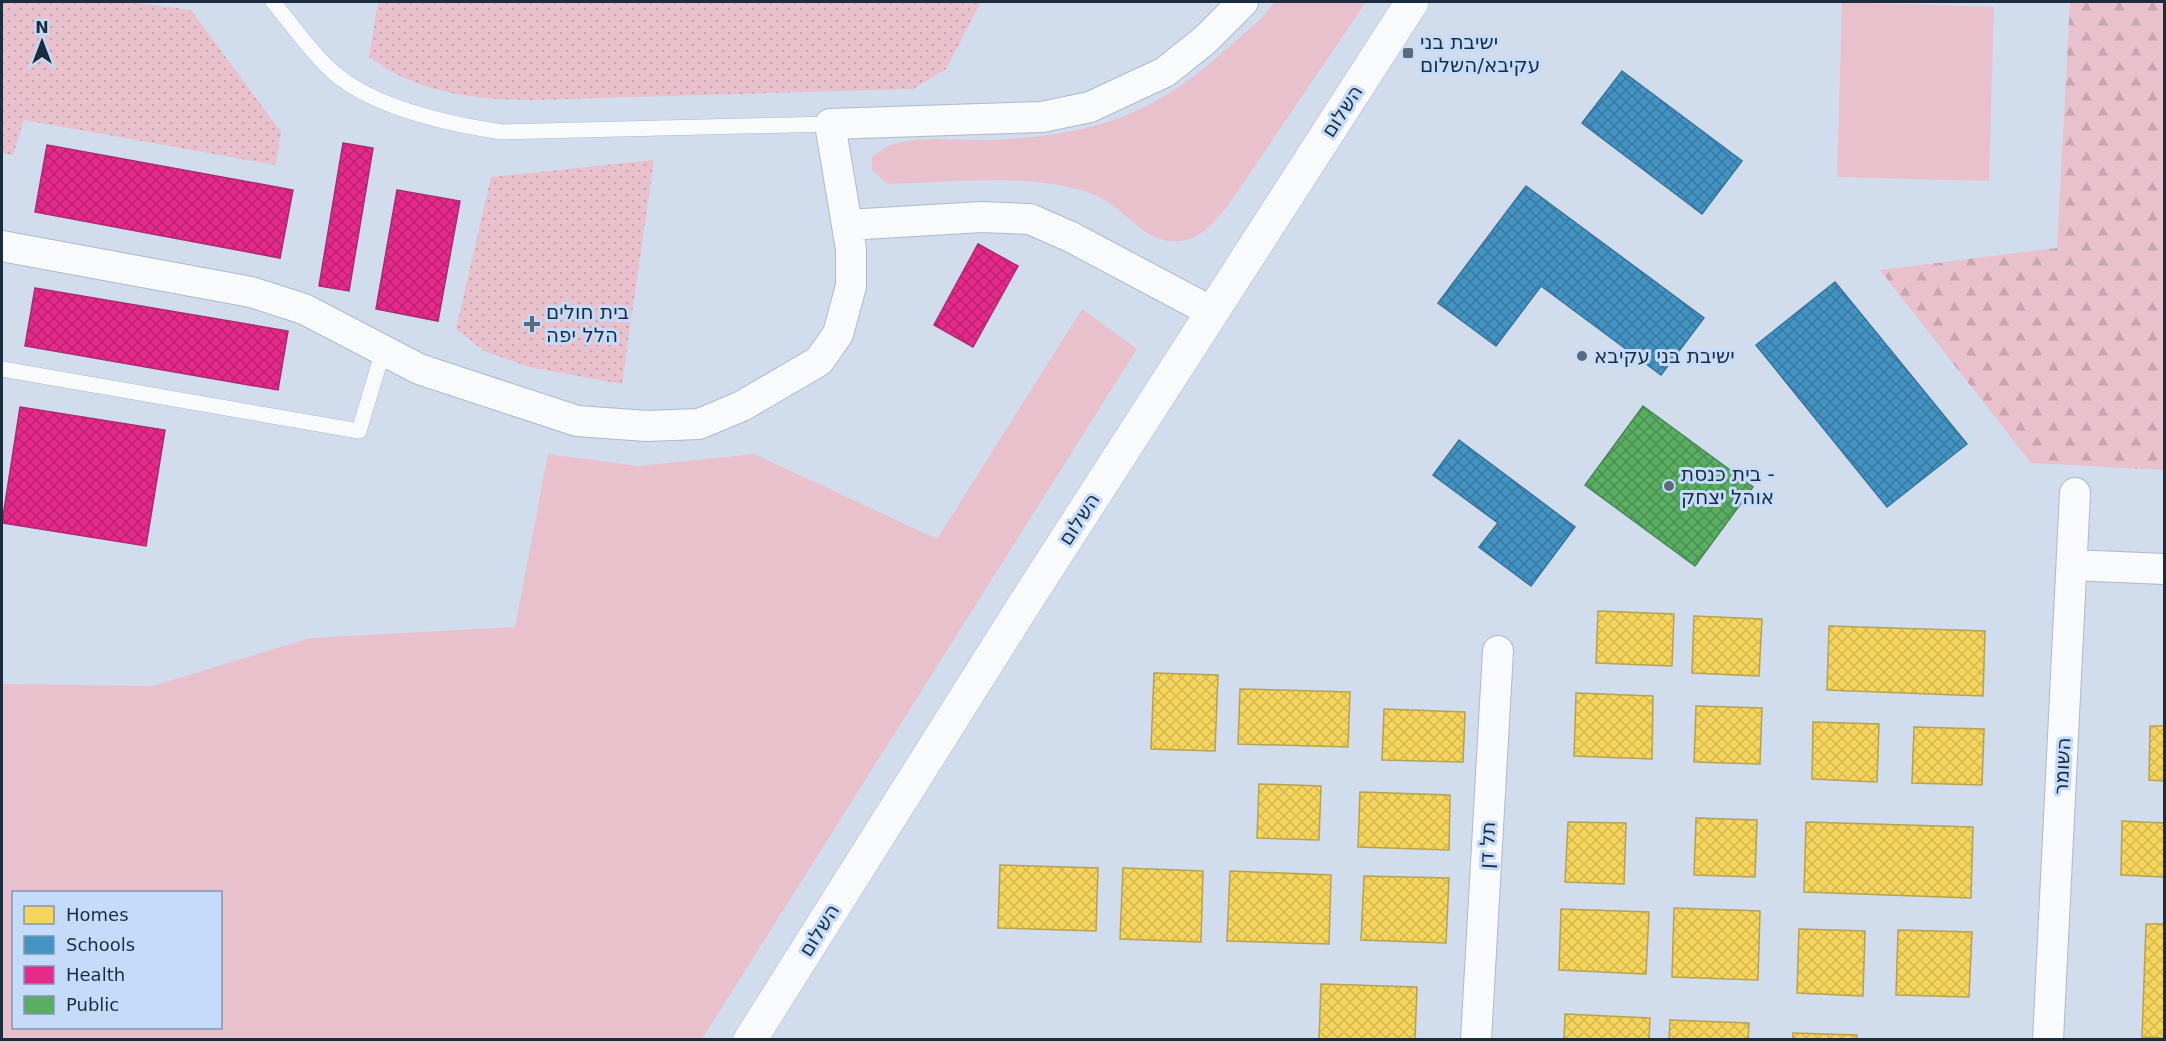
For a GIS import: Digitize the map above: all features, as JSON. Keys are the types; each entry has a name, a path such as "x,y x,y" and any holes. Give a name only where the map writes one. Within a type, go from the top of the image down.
{"street":[{"path":"2,246 251,292 304,309 419,369 577,421 647,426 699,424 751,401 819,361 838,334 851,286 851,249 830,124 1042,117 1090,107 1165,72 1205,40 1243,2"},
{"name":"השלום","path":"750,1040 1212,312 1412,2"},
{"path":"847,225 982,217 1030,219 1071,237 1212,312"},
{"name":"השומר","path":"2048,1040 2075,493"},
{"path":"2072,565 2164,568"},
{"name":"תל דן","path":"1476,1040 1498,651"}],"lane":[{"path":"273,2 333,72 366,93 451,124 502,132 830,124"},
{"path":"2,369 359,431 383,351"}],"green space":[{"path":"2,2 131,2 191,10 281,132 276,165 24,120 13,155 2,153"},
{"path":"378,2 981,2 946,69 913,89 511,100 468,96 426,86 387,69 369,57"},
{"path":"1274,2 1366,2 1227,207 1206,229 1188,240 1167,241 1156,237 1104,199 1070,187 991,180 887,184 872,170 872,157 886,147 903,142 928,139 991,140 1028,137 1091,127 1120,118 1174,90 1201,70 1254,26"},
{"path":"1842,2 1994,7 1989,181 1837,177"},
{"path":"2070,2 2164,2 2164,470 2031,463 1880,270 2057,248"},
{"path":"654,160 622,384 529,367 484,351 456,329 491,177"},
{"path":"1082,309 1137,349 702,1039 2,1039 2,684 153,686 310,638 515,627 548,454 638,466 754,454 937,539"}],"building: Homes":[{"path":"1598,611 1674,614 1672,666 1596,663"},
{"path":"1694,616 1762,619 1759,676 1692,673"},
{"path":"1829,626 1985,631 1983,696 1827,690"},
{"path":"1154,673 1218,675 1215,751 1151,749"},
{"path":"1240,689 1350,692 1348,747 1238,744"},
{"path":"1576,693 1653,696 1652,759 1574,756"},
{"path":"1696,706 1762,708 1760,764 1694,762"},
{"path":"1384,709 1465,712 1463,762 1382,760"},
{"path":"1813,722 1879,724 1877,782 1812,779"},
{"path":"2150,726 2164,726 2164,781 2149,780"},
{"path":"1914,727 1984,729 1982,785 1912,783"},
{"path":"1259,784 1321,786 1319,840 1257,838"},
{"path":"1360,792 1450,795 1449,850 1358,847"},
{"path":"1696,818 1757,820 1755,877 1694,875"},
{"path":"2122,821 2164,823 2164,877 2121,875"},
{"path":"1568,822 1626,823 1624,884 1565,882"},
{"path":"1806,822 1973,827 1971,898 1804,892"},
{"path":"1000,865 1098,868 1096,931 998,928"},
{"path":"1123,868 1203,871 1201,942 1120,939"},
{"path":"1230,871 1331,875 1329,944 1227,941"},
{"path":"1364,876 1449,878 1446,943 1361,940"},
{"path":"1674,908 1760,911 1758,980 1672,977"},
{"path":"1561,909 1649,912 1646,974 1559,970"},
{"path":"2146,924 2164,924 2164,1038 2142,1037"},
{"path":"1799,929 1865,931 1863,996 1797,993"},
{"path":"1898,930 1972,932 1969,997 1896,995"},
{"path":"1321,984 1417,987 1415,1040 1319,1040"},
{"path":"1565,1014 1650,1018 1649,1040 1564,1040"},
{"path":"1670,1020 1749,1023 1748,1040 1669,1040"},
{"path":"1793,1033 1857,1035 1857,1040 1793,1040"}],"building: Schools":[{"path":"1622,71 1742,161 1702,214 1582,123"},
{"path":"1526,186 1704,318 1661,375 1541,286 1496,346 1438,303"},
{"path":"1835,282 1967,444 1887,507 1756,345"},
{"path":"1459,440 1575,527 1531,586 1479,547 1498,523 1433,475"}],"building: Health":[{"path":"343,143 373,148 349,291 319,286"},
{"path":"47,145 293,190 280,258 35,212"},
{"path":"397,190 460,201 438,321 376,309"},
{"path":"978,244 1018,266 973,347 934,325"},
{"path":"35,288 288,331 278,390 25,346"},
{"path":"20,407 165,430 146,546 2,523"}],"building: Public":[{"name":"בית כנסת - אוהל יצחק","path":"1643,406 1753,487 1695,566 1585,485"}],"place":[{"name":"ישיבת בני עקיבא/השלום","path":"1408,53"},
{"name":"בית חולים הלל יפה","path":"532,324"},
{"name":"ישיבת בני עקיבא","path":"1582,356"},
{"name":"בית כנסת - אוהל יצחק","path":"1669,486"}]}
